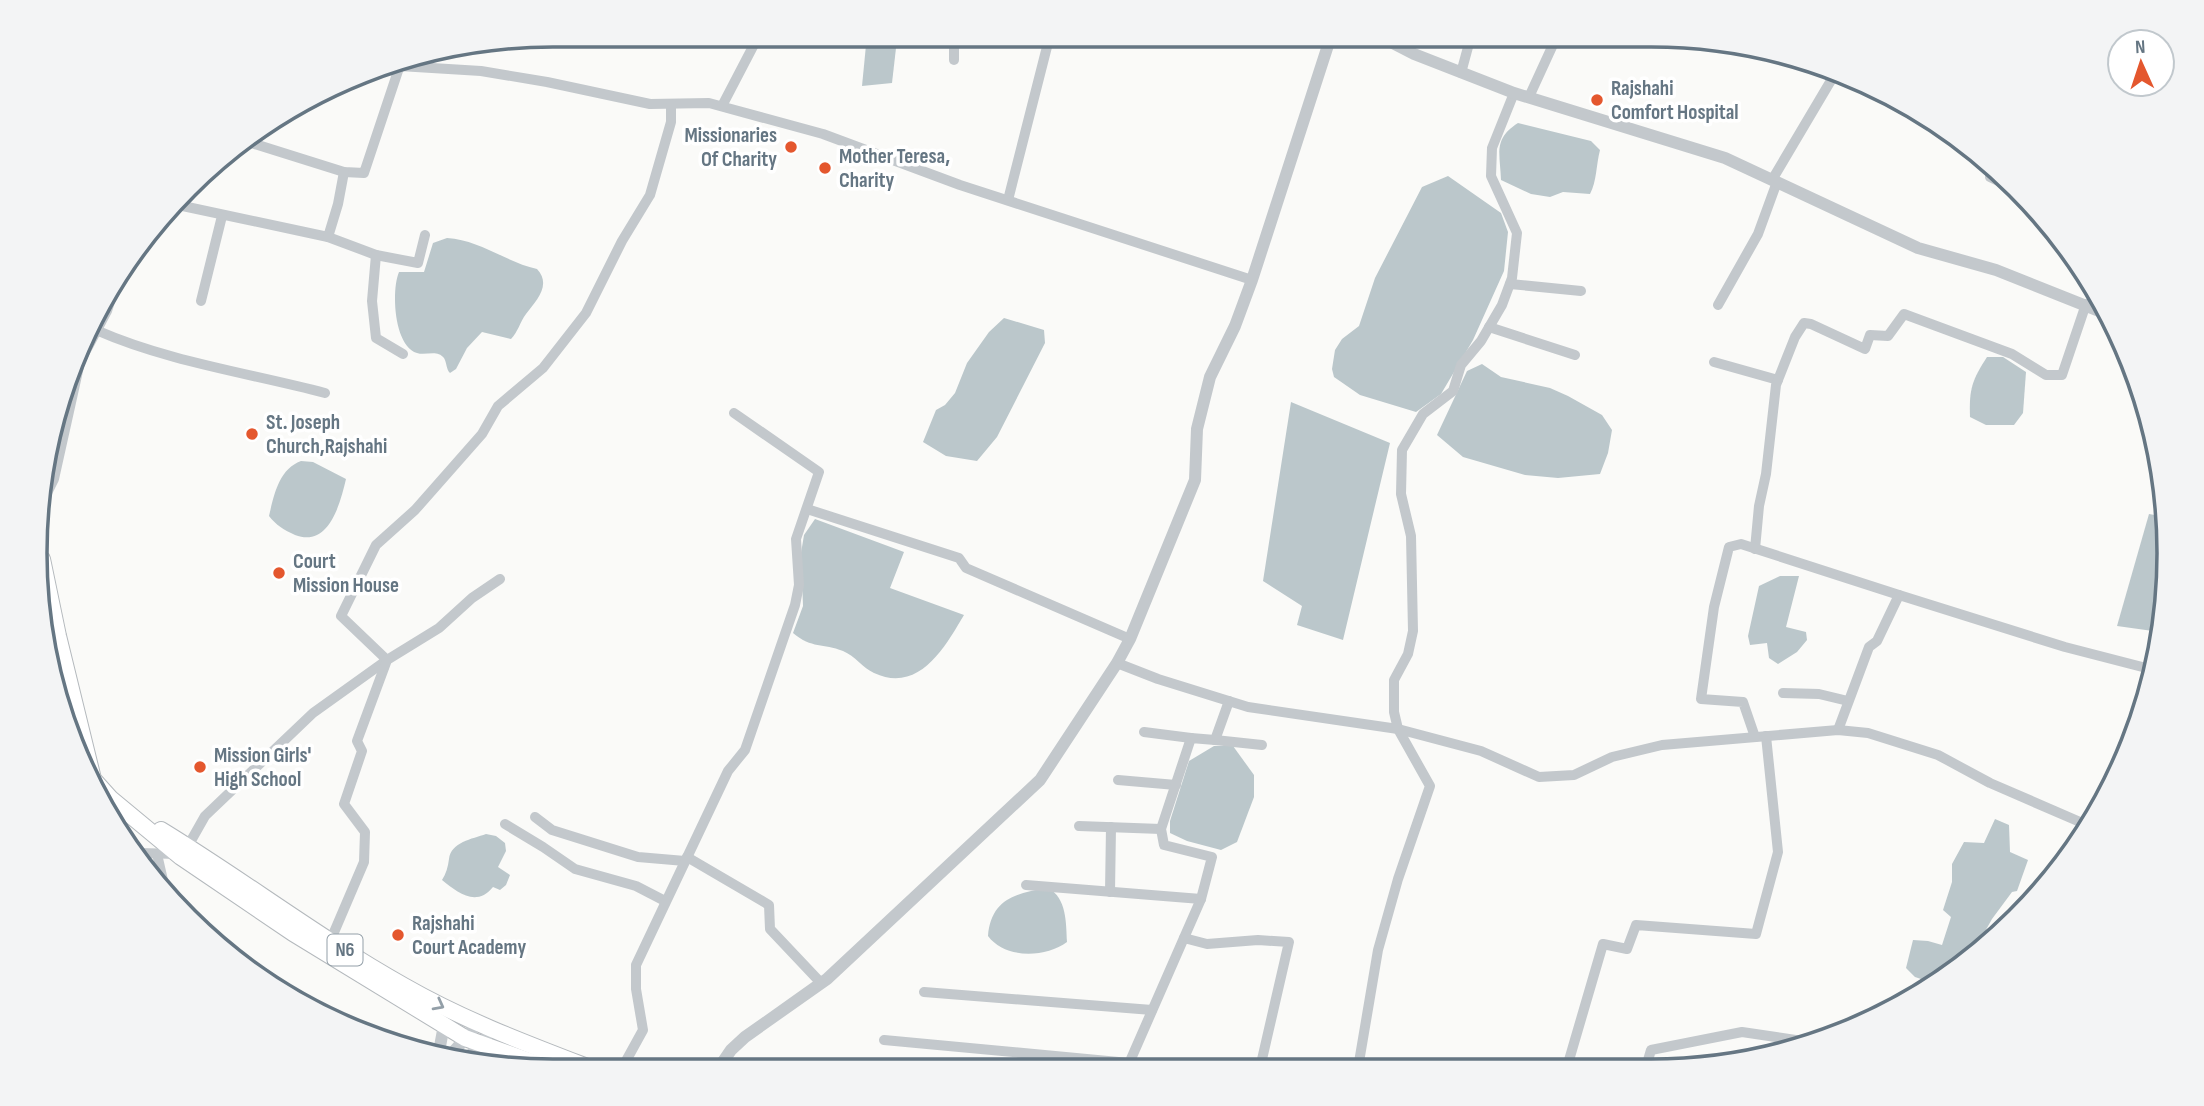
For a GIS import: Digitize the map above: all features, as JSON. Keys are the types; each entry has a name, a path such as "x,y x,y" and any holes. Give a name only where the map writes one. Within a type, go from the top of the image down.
{"highway":[{"name":"N6","path":"61,669 76,721"},
{"name":"N6","path":"111,799 444,1025 465,1038 521,1058"},
{"name":"N6","path":"327,947 477,1025 567,1059"}],"street":[{"path":"722,106 753,47"},
{"path":"954,47 954,60"},
{"path":"1008,200 1047,47"},
{"path":"725,1059 745,1037 821,983 1040,780 1117,663 1130,639 1195,480 1197,429 1210,377 1235,326 1252,280 1327,47"},
{"path":"1400,47 1514,93 1725,158 1918,247 1996,270 2093,308"},
{"path":"1461,73 1468,47"},
{"path":"1529,97 1552,47"},
{"path":"415,66 481,71 650,104 709,103 722,106 823,134 1008,200 1252,280"},
{"path":"255,144 344,172 364,173 398,72"},
{"path":"1718,305 1758,234 1774,181 1831,81"},
{"path":"1360,1059 1378,950 1398,879 1430,786 1398,729 1394,712 1394,680 1408,654 1413,631 1411,536 1401,495 1402,450 1423,414 1453,391 1461,365 1481,341 1502,305 1510,284 1517,233 1491,176 1492,148 1514,93"},
{"path":"387,660 341,616 356,581 376,545 415,510 482,434 498,406 543,368 586,313 622,241 650,195 671,122 671,104"},
{"path":"328,237 344,172"},
{"path":"185,207 328,237 376,255 418,263 425,235"},
{"path":"201,301 222,216"},
{"path":"376,255 372,301 376,338 403,354"},
{"path":"1510,284 1581,291"},
{"path":"1755,549 1778,380 1804,323 1865,349 1870,335 1888,336 1904,314 2012,354 2046,375 2062,375 2091,303"},
{"path":"1489,327 1575,355"},
{"path":"98,331 149,351 200,362 243,376 325,393"},
{"path":"1714,362 1778,380"},
{"path":"627,1059 643,1030 636,989 636,965 728,771 745,750 795,605 799,584 796,539 820,472 734,413"},
{"path":"53,481 66,414"},
{"path":"807,509 959,558 966,568 1130,639"},
{"path":"1569,1059 1603,944 1627,949 1636,925 1756,934 1778,852 1760,736 1743,702 1701,699 1714,607 1729,547 1741,544 2065,647 2144,667"},
{"path":"146,853 183,850 205,816 313,713 387,660 439,628 472,598 500,579"},
{"path":"1838,730 1870,647 1877,641 1899,595"},
{"path":"327,947 364,862 365,832 344,804 362,751 357,741 387,660"},
{"path":"1117,663 1158,679 1248,707 1398,729 1482,751 1539,777 1574,775 1612,757 1662,745 1838,730 1868,733 1938,755 1990,783 2079,822"},
{"path":"1783,694 1819,694 1848,701"},
{"path":"1215,740 1228,701"},
{"path":"1144,732 1262,746"},
{"path":"1131,1059 1201,900 1212,857 1164,845 1161,829 1191,738"},
{"path":"1118,780 1175,785"},
{"path":"535,817 552,830 638,857 686,859 769,905 770,929 821,983"},
{"path":"505,824 575,869 636,886 666,901"},
{"path":"1079,826 1161,829"},
{"path":"1110,892 1111,827"},
{"path":"157,853 161,872"},
{"path":"1026,885 1201,900"},
{"path":"1184,938 1207,944 1258,940 1289,942 1262,1059"},
{"path":"924,992 1152,1010"},
{"path":"440,1046 444,1025"},
{"path":"455,1049 477,1025"},
{"path":"474,1052 494,1031"},
{"path":"1648,1059 1651,1050 1742,1032 1791,1039"},
{"path":"884,1040 1062,1059"},
{"path":"495,1055 502,1051"}],"shaded area":[{"path":"866,47 896,47 892,83 862,86"},
{"path":"1518,123 1591,141 1600,150 1590,194 1563,192 1550,197 1531,194 1501,180 1501,141"},
{"path":"1448,176 1501,213 1508,232 1504,271 1473,340 1441,394 1416,412 1360,395 1334,377 1332,369 1335,350 1342,339 1359,326 1375,278 1422,187"},
{"path":"447,238 471,243 537,269 543,281 541,293 511,339 482,332 467,348 456,369 450,373 441,355 417,353 409,348 399,329 395,304 399,272 424,272 433,243"},
{"path":"1004,318 1044,330 1045,343 997,437 977,461 946,456 923,442 936,410 945,405 955,393 967,363 989,332"},
{"path":"1987,357 2003,357 2026,372 2023,413 2014,425 1986,425 1970,417 1972,385"},
{"path":"1482,364 1501,377 1550,388 1602,415 1612,430 1608,453 1600,474 1558,478 1525,475 1463,457 1437,435 1467,371"},
{"path":"1291,402 1390,443 1343,640 1297,625 1302,606 1263,581"},
{"path":"301,461 313,462 346,479 331,521 324,530 307,537 287,531 269,516 283,476"},
{"path":"2149,514 2155,515 2156,586 2150,631 2117,626"},
{"path":"815,519 904,552 890,588 964,615 929,664 904,677 890,678 874,673 843,651 812,644 793,633 803,606 801,553 804,535"},
{"path":"1780,576 1799,576 1786,627 1806,632 1807,640 1797,652 1778,664 1769,658 1767,643 1750,645 1748,636 1759,586"},
{"path":"1214,746 1233,746 1254,775 1254,797 1237,842 1221,850 1187,841 1170,833 1170,821 1189,761"},
{"path":"1995,819 2009,825 2010,852 2028,860 2017,891 2012,892 1984,933 1932,974 1923,980 1915,977 1906,968 1913,940 1942,945 1951,917 1943,910 1952,882 1952,864 1964,842 1984,843"},
{"path":"486,834 496,836 505,843 506,851 498,867 510,875 506,885 500,890 493,887 480,896 467,896 442,880 454,849 463,842"},
{"path":"1048,888 1062,904 1067,942 1048,951 1026,954 995,944 988,936 994,914 1000,906 1026,892"}],"place":[{"name":"Rajshahi Comfort Hospital","path":"1597,100"},
{"name":"Missionaries Of Charity","path":"791,147"},
{"name":"Mother Teresa, Charity","path":"825,168"},
{"name":"St. Joseph Church,Rajshahi","path":"252,434"},
{"name":"Court Mission House","path":"279,573"},
{"name":"Mission Girls' High School","path":"200,767"},
{"name":"Rajshahi Court Academy","path":"398,935"}]}
